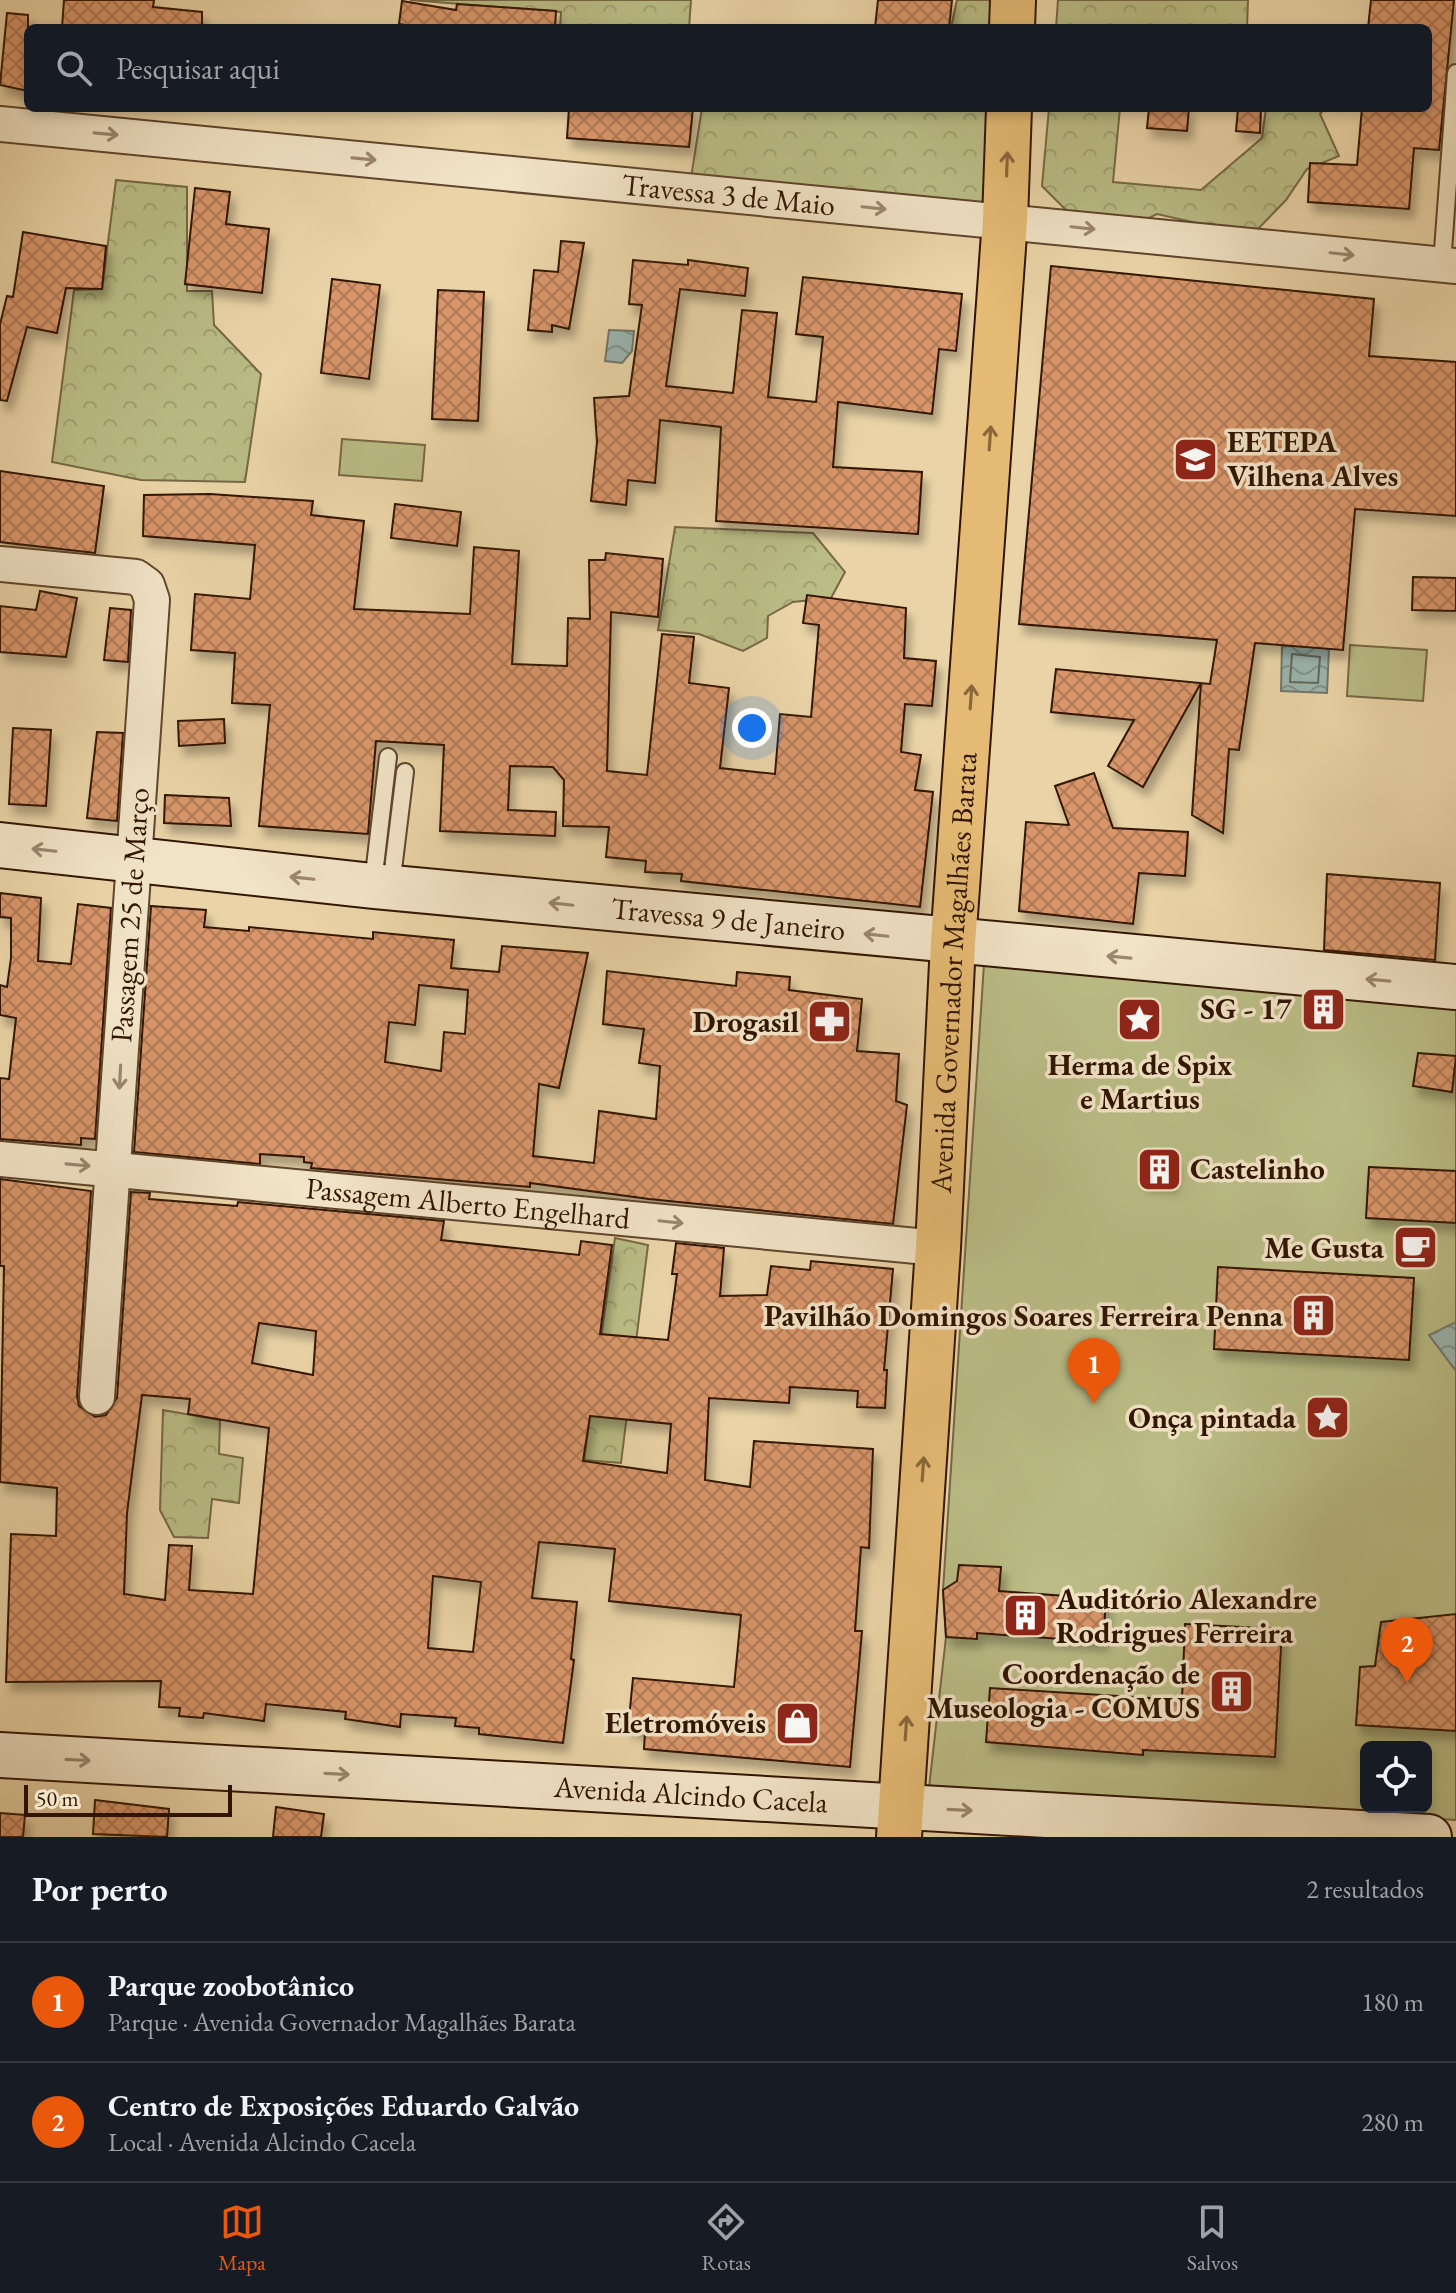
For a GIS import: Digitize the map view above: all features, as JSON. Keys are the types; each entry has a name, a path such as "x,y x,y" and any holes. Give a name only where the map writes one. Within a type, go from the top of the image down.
{"main road":[{"path":"1012,24 1013,0"},
{"name":"Avenida Governador Magalhães Barata","path":"900,1822 938,1248 953,943 1005,220 1009,112"},
{"name":"Travessa 9 de Janeiro","path":"0,845 382,887 953,943 1456,987"},
{"name":"Avenida Alcindo Cacela","path":"0,1755 900,1822 1429,1837"}],"street":[{"name":"Travessa 3 de Maio","path":"0,124 1449,265"},
{"name":"Passagem 25 de Março","path":"0,564 129,575 143,580 150,592 115,1168 97,1397"},
{"name":"Passagem Alberto Engelhard","path":"0,1159 938,1248"}],"lane":[{"path":"1449,265 1456,73"},
{"path":"382,887 388,757"},
{"path":"382,887 405,772"}],"green space":[{"path":"410,0 691,0 689,24 560,24 561,12"},
{"path":"957,0 1005,0 1002,24 952,24"},
{"path":"1058,0 1248,0 1247,24 1056,24"},
{"path":"701,112 995,112 984,218 689,190"},
{"path":"1049,112 1120,112 1113,182 1201,190 1262,138 1265,112 1322,112 1339,156 1307,169 1286,200 1257,230 1210,226 1157,214 1138,223 1073,217 1042,186"},
{"path":"116,180 187,187 187,291 212,291 214,325 261,374 245,482 141,480 52,462 74,290 102,289"},
{"path":"342,439 425,445 422,481 339,475"},
{"path":"675,527 813,533 845,572 831,598 793,602 768,616 767,638 743,651 699,634 658,630"},
{"path":"1350,645 1427,650 1423,701 1347,696"},
{"path":"984,964 1456,1007 1456,1820 929,1788 946,1637 943,1590"},
{"path":"615,1238 648,1245 621,1463 584,1460"},
{"path":"163,1410 220,1420 219,1454 243,1458 239,1503 212,1499 208,1538 174,1537 160,1510"}],"water":[{"path":"609,330 634,331 632,351 622,363 605,361"},
{"path":"1282,645 1329,648 1327,693 1281,691"},
{"path":"1456,1322 1456,1371 1429,1335"}],"building":[{"path":"64,0 154,0 153,7 202,12 202,24 62,24"},
{"path":"878,0 952,0 949,24 875,24"},
{"path":"1371,0 1454,0 1439,150 1414,148 1409,209 1308,202 1310,163 1357,165 1362,112 1432,112 1432,24 1368,24"},
{"path":"402,1 456,10 457,4 556,11 555,24 399,24"},
{"path":"7,13 28,15 28,24 24,24 24,90 0,85"},
{"path":"569,112 693,112 689,147 567,138"},
{"path":"1149,112 1189,112 1187,131 1147,128"},
{"path":"1238,112 1261,112 1260,133 1236,131"},
{"path":"195,188 230,192 226,224 269,229 262,293 185,284"},
{"path":"23,232 106,246 102,289 66,288 57,333 27,327 7,401 0,400 0,324 7,296 13,297"},
{"path":"561,241 584,243 569,329 552,325 552,332 528,330 534,270 558,272"},
{"path":"633,260 688,265 688,260 748,268 745,296 680,289 666,386 733,393 742,310 777,313 768,397 816,402 823,337 796,334 803,277 962,294 956,351 939,349 932,414 838,402 833,467 922,472 918,534 716,521 721,427 660,420 655,483 628,480 626,505 591,501 597,442 594,398 629,396 642,305 629,304"},
{"path":"1051,266 1374,299 1369,356 1456,362 1456,516 1355,509 1343,650 1255,643 1239,750 1229,749 1223,833 1192,815 1201,683 1210,684 1217,640 1019,624"},
{"path":"332,279 380,285 369,379 321,373"},
{"path":"438,290 484,292 478,421 432,419"},
{"path":"0,471 104,486 95,553 0,542"},
{"path":"210,494 313,501 311,515 364,521 354,609 470,614 474,547 519,551 512,664 567,666 568,618 590,619 589,560 605,560 606,553 663,559 658,617 611,612 607,771 647,775 662,634 694,637 689,683 729,688 720,768 775,774 780,714 811,717 819,625 803,623 807,595 906,608 904,658 936,661 932,706 905,704 901,752 921,755 915,790 933,792 920,907 681,881 682,874 645,872 646,861 606,857 609,827 563,826 564,780 553,767 510,766 508,810 556,812 555,836 440,831 444,745 376,741 368,834 259,826 270,705 232,703 235,653 191,650 195,594 250,599 255,545 143,536 144,495"},
{"path":"395,504 461,512 457,546 391,538"},
{"path":"1413,577 1456,578 1456,611 1412,610"},
{"path":"40,591 77,598 66,657 0,652 0,606 36,610"},
{"path":"110,608 131,610 128,662 104,660"},
{"path":"1056,669 1201,683 1143,787 1108,766 1134,720 1051,712"},
{"path":"224,719 225,743 179,746 178,721"},
{"path":"13,728 51,730 46,806 9,804"},
{"path":"97,732 123,733 117,821 87,818"},
{"path":"1094,773 1113,828 1188,832 1185,876 1139,873 1133,924 1019,911 1026,822 1069,825 1055,786"},
{"path":"165,795 229,798 231,826 164,823"},
{"path":"1327,874 1440,883 1435,960 1324,950"},
{"path":"0,893 41,898 38,961 71,964 78,904 111,908 95,1139 81,1138 81,1145 0,1139 0,1078 9,1079 16,1018 0,1015 0,985 7,987 11,958 11,918 0,917"},
{"path":"151,906 206,910 204,927 249,931 249,927 373,939 373,932 454,940 451,968 499,972 502,946 588,953 559,1088 539,1084 533,1156 594,1163 599,1111 656,1119 660,1066 639,1063 644,1029 603,1024 607,971 736,986 737,972 790,977 789,990 862,999 857,1051 899,1054 896,1101 907,1105 893,1224 649,1199 530,1183 530,1187 311,1168 312,1163 304,1162 304,1157 260,1154 260,1164 134,1152","holes":["419,985 468,990 465,1034 444,1032 441,1071 385,1062 389,1022 415,1025"]},
{"path":"1418,1053 1456,1056 1452,1092 1413,1086"},
{"name":"Castelinho","path":"1145,1154 1175,1157 1172,1184 1142,1181"},
{"path":"1369,1167 1456,1171 1456,1223 1366,1218"},
{"path":"0,1179 91,1191 77,1396 79,1406 95,1417 106,1415 117,1398 131,1192 150,1193 149,1199 237,1206 238,1202 444,1221 441,1240 579,1255 581,1241 612,1245 600,1334 668,1340 677,1274 672,1274 676,1243 724,1248 720,1296 767,1295 771,1266 810,1270 811,1261 893,1269 884,1370 887,1370 885,1408 857,1407 858,1391 790,1387 789,1403 709,1398 705,1480 750,1487 754,1441 873,1449 869,1548 861,1547 855,1631 862,1631 850,1767 644,1749 645,1731 628,1729 633,1678 734,1687 741,1615 609,1601 615,1549 539,1542 532,1598 577,1602 571,1659 574,1660 563,1743 479,1734 479,1728 455,1726 456,1718 401,1714 400,1727 345,1719 346,1712 266,1704 264,1721 204,1713 203,1718 179,1716 180,1708 159,1707 161,1681 6,1682 11,1534 56,1536 57,1488 0,1482 4,1266 0,1266","holes":["259,1323 316,1331 313,1375 252,1363","142,1395 190,1399 188,1414 269,1428 253,1594 189,1590 192,1546 169,1545 165,1600 124,1594 127,1513","590,1416 671,1424 667,1473 583,1461","433,1576 481,1582 473,1652 428,1648"]},
{"name":"Pavilhão Domingos Soares Ferreira Penna","path":"1218,1267 1414,1278 1409,1360 1214,1349"},
{"name":"Auditório Alexandre Rodrigues Ferreira","path":"959,1565 1001,1567 999,1591 1106,1599 1103,1642 977,1633 977,1639 946,1637 943,1590 957,1581"},
{"path":"1456,1614 1456,1731 1356,1725 1360,1667 1375,1666 1381,1622"},
{"path":"1185,1624 1282,1629 1275,1757 1143,1750 1143,1755 986,1742 990,1688 1182,1700"},
{"path":"95,1800 169,1809 167,1837 93,1834"},
{"path":"276,1807 324,1814 321,1837 273,1837"},
{"path":"0,1813 25,1815 23,1837 0,1837"}],"place":[{"name":"EETEPA Vilhena Alves","path":"1196,459"},
{"name":"SG - 17","path":"1323,1009"},
{"name":"Herma de Spix e Martius","path":"1140,1019"},
{"name":"Drogasil","path":"830,1022"},
{"name":"Castelinho","path":"1159,1169"},
{"name":"Me Gusta","path":"1415,1248"},
{"name":"Pavilhão Domingos Soares Ferreira Penna","path":"1314,1316"},
{"name":"Parque zoobotânico","path":"1094,1404"},
{"name":"Onça pintada","path":"1327,1418"},
{"name":"Auditório Alexandre Rodrigues Ferreira","path":"1025,1616"},
{"name":"Centro de Exposições Eduardo Galvão","path":"1407,1683"},
{"name":"Coordenação de Museologia - COMUS","path":"1231,1691"},
{"name":"Eletromóveis","path":"797,1723"}]}
